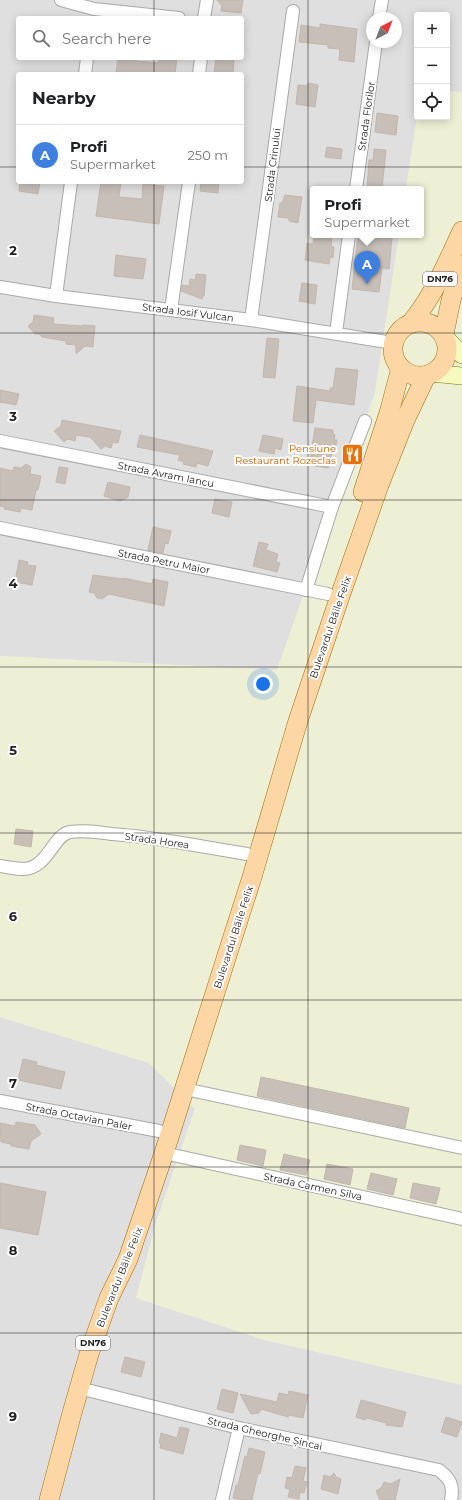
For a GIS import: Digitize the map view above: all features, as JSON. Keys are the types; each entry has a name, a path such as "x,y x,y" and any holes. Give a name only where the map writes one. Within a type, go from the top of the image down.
{"main road":[{"name":"DN76","path":"411,323 428,301 441,277 462,231"},
{"name":"DN76","path":"429,375 439,369 447,357 448,346 444,336 451,300 462,265"},
{"path":"462,355 433,324 426,322 418,321 411,323 385,341 401,368 412,375 462,376"},
{"name":"Bulevardul Băile Felix","path":"49,1500 79,1388 108,1298 113,1268 159,1131 247,854 289,712 379,445 401,368"},
{"name":"Bulevardul Băile Felix","path":"108,1298 128,1259 164,1153 250,885 298,721 339,599 379,485 405,420 429,375"}],"street":[{"path":"61,0 93,13 145,16"},
{"path":"204,16 207,0"},
{"path":"380,12 382,0"},
{"name":"Strada Crinului","path":"251,320 293,12"},
{"name":"Strada Florilor","path":"356,186 375,48"},
{"path":"85,72 87,60"},
{"path":"199,72 201,60"},
{"path":"56,296 71,184"},
{"path":"171,310 189,184"},
{"path":"336,333 349,238"},
{"name":"Strada Iosif Vulcan","path":"0,287 56,296 251,320 385,341"},
{"path":"306,590 332,507 365,421"},
{"name":"Strada Avram Iancu","path":"0,441 332,507"},
{"name":"Strada Petru Maior","path":"0,528 328,594"},
{"name":"Strada Horea","path":"0,866 24,869 35,866 47,855 59,838 67,832 79,831 136,836 247,854"},
{"path":"185,1089 462,1148"},
{"name":"Strada Octavian Paler","path":"0,1101 159,1131"},
{"name":"Strada Carmen Silva","path":"164,1153 462,1219"},
{"name":"Strada Gheorghe Șincai","path":"79,1388 239,1428 439,1470 449,1478 453,1492 451,1500"},
{"path":"222,1500 239,1428"}],"shaded area":[{"path":"0,0 462,0 462,93 450,91 450,12 414,12 414,120 417,120 406,186 310,186 310,238 399,238 375,393 277,670 0,656"},
{"path":"0,1017 150,1063 195,1109 156,1223 136,1298 265,1340 462,1385 462,1500 0,1500"}],"green space":[{"path":"450,91 462,93 462,1385 265,1340 136,1298 156,1223 195,1109 149,1063 0,1017 0,656 277,670 375,393 399,238 424,238 424,186 406,186 417,120 450,120"}],"building":[{"path":"217,0 243,0 241,13 221,11 222,6"},
{"path":"320,24 357,29 354,62 339,60 340,49 328,48 328,45 299,42 301,25 320,28"},
{"path":"118,60 136,60 158,63 159,60 177,60 175,72 116,72"},
{"path":"216,60 234,60 233,72 214,72"},
{"path":"308,83 318,85 315,107 296,104 298,85 307,86"},
{"path":"377,113 398,116 396,135 375,132"},
{"path":"327,147 342,149 341,159 325,157"},
{"path":"374,149 386,150 382,186 367,186 369,160 373,160"},
{"path":"20,184 40,184 38,194 19,191"},
{"path":"101,184 121,184 119,197 142,199 143,184 164,186 159,224 96,216"},
{"path":"201,184 219,184 218,193 200,191"},
{"path":"285,195 302,197 298,223 289,221 289,218 278,217 280,203 282,203"},
{"path":"314,238 332,238 331,246 334,247 333,258 330,257 329,264 305,260 307,243 313,244"},
{"path":"358,238 392,238 389,269 382,268 379,292 352,289"},
{"path":"116,255 146,259 143,279 114,276"},
{"path":"196,274 206,275 204,296 202,299 181,291 182,285 189,286 190,279 195,280"},
{"path":"302,283 317,285 315,304 299,301"},
{"path":"34,315 54,318 53,324 95,326 93,347 85,346 76,354 76,345 66,344 66,341 42,337 39,334 35,334 28,326 33,322"},
{"path":"267,338 279,339 275,378 263,377"},
{"path":"336,368 358,370 354,405 316,400 313,423 293,421 297,386 330,391 330,388 333,388"},
{"path":"0,390 19,394 16,405 0,402"},
{"path":"62,420 121,431 118,443 113,442 111,448 105,446 101,449 90,437 76,435 75,441 68,439 64,442 54,431 61,426"},
{"path":"315,428 333,430 333,434 335,435 334,440 337,440 328,468 309,465"},
{"path":"140,435 213,451 208,466 197,463 196,467 183,464 184,462 178,460 180,455 137,447"},
{"path":"263,435 283,439 281,450 275,448 274,454 259,451"},
{"path":"26,464 31,467 30,474 41,476 38,490 36,490 32,510 21,508 20,512 4,509 5,507 0,506 0,468 13,471 14,467 21,468"},
{"path":"59,467 68,468 65,484 56,482"},
{"path":"108,482 130,487 128,497 120,501 104,496"},
{"path":"215,499 232,502 229,517 212,513"},
{"path":"153,527 171,531 168,544 165,543 163,553 148,550"},
{"path":"259,542 268,544 266,550 278,554 276,562 280,563 277,572 253,566"},
{"path":"19,560 28,562 27,565 36,566 32,585 15,582"},
{"path":"93,575 123,578 152,584 153,579 168,582 164,606 109,594 102,599 97,598 94,593 89,592"},
{"path":"16,829 33,831 31,847 14,844"},
{"path":"23,1059 37,1062 36,1065 65,1072 61,1089 18,1080"},
{"path":"261,1077 409,1108 405,1128 257,1096"},
{"path":"16,1122 35,1125 41,1134 31,1141 29,1149 11,1146 11,1144 1,1142 0,1123 15,1126"},
{"path":"240,1145 266,1150 263,1166 237,1160"},
{"path":"284,1154 310,1160 306,1175 280,1170"},
{"path":"327,1164 353,1169 350,1185 324,1179"},
{"path":"371,1173 397,1179 393,1195 367,1189"},
{"path":"0,1183 46,1192 38,1235 0,1228"},
{"path":"413,1183 440,1188 436,1204 410,1198"},
{"path":"125,1357 145,1362 141,1377 121,1372"},
{"path":"222,1389 238,1393 233,1413 217,1409"},
{"path":"289,1391 308,1395 303,1418 289,1415 288,1417 261,1409 259,1413 251,1414 240,1394 277,1402 279,1393 288,1395"},
{"path":"361,1400 406,1412 402,1427 386,1425 386,1423 356,1417"},
{"path":"446,1417 462,1422 457,1437 441,1432"},
{"path":"180,1427 189,1429 183,1454 160,1448 161,1444 159,1443 161,1433 177,1438"},
{"path":"249,1448 265,1452 260,1474 258,1473 252,1500 233,1498 236,1485 238,1485 245,1456 247,1457"},
{"path":"295,1466 306,1468 303,1481 307,1482 304,1493 300,1492 299,1499 288,1497 290,1489 285,1488 287,1477 292,1478"},
{"path":"334,1473 336,1477 341,1479 338,1494 321,1489 324,1475 330,1477"},
{"path":"400,1479 395,1500 380,1500 376,1491 382,1487 384,1482 391,1484"}],"place":[{"name":"Profi","path":"367,284"},
{"name":"Pensiune Restaurant Rozeclas","path":"352,454"}]}
